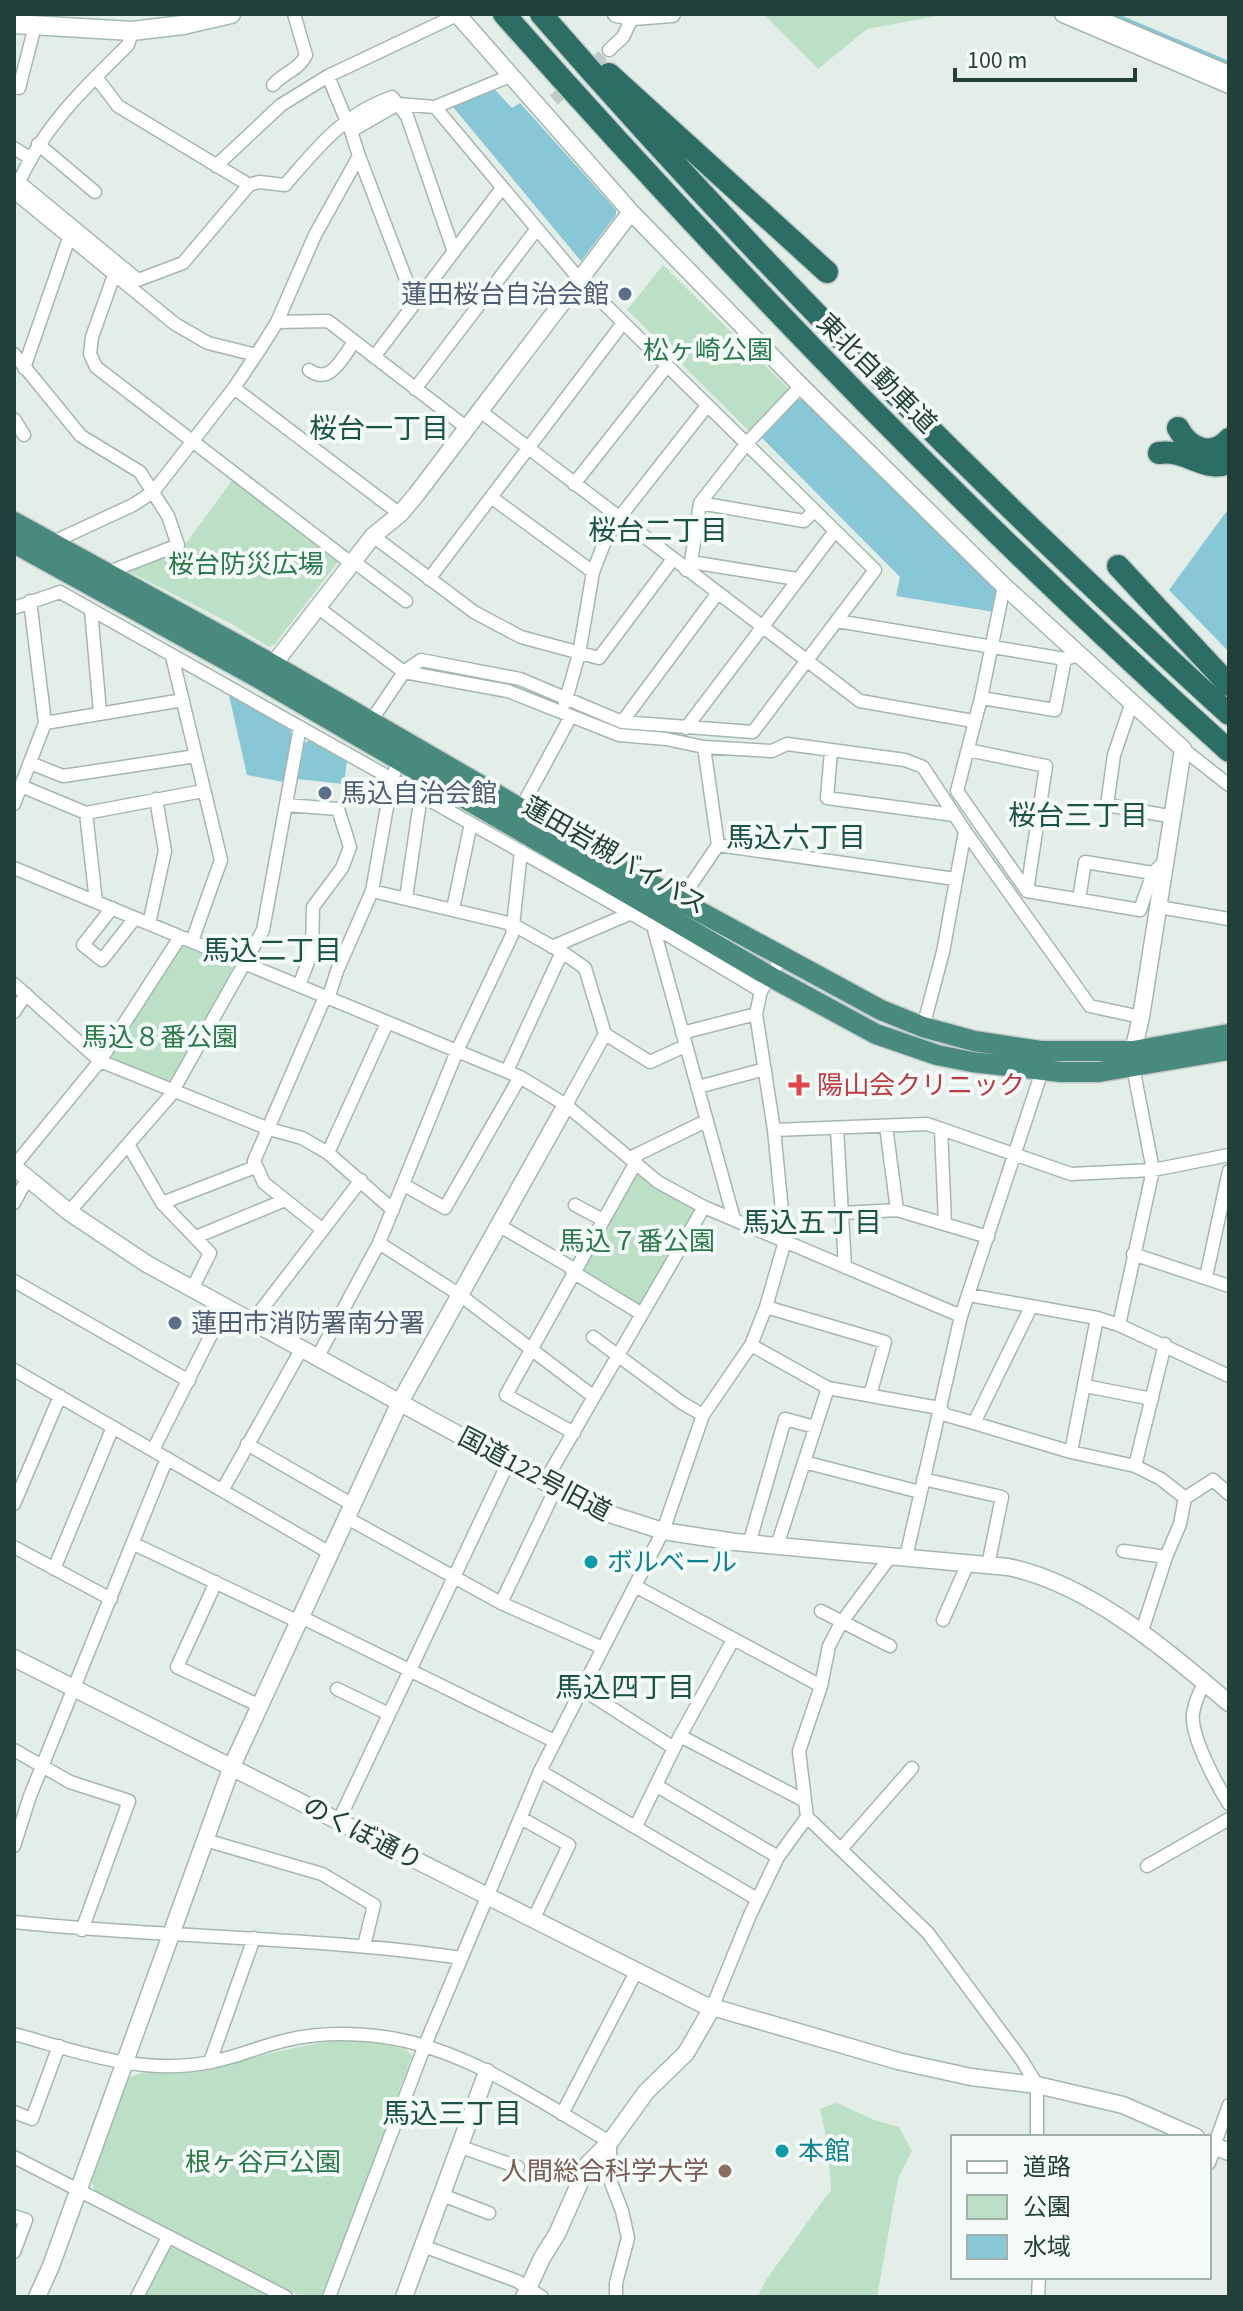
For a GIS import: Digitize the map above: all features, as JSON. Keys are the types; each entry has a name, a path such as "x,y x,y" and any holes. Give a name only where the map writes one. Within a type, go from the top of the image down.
{"highway":[{"name":"東北自動車道","path":"504,14 598,120 834,370 991,528 1229,751"},
{"name":"東北自動車道","path":"545,20 741,234 911,410 1126,619 1229,714"},
{"path":"545,20 637,97 697,156 827,272"},
{"path":"1178,428 1183,438 1191,444 1210,451 1218,449 1229,439"},
{"path":"1159,453 1181,454 1217,467 1229,463"},
{"name":"蓮田岩槻バイパス","path":"14,522 106,573 268,672 399,759 766,984 887,1038 937,1055 1039,1071 1099,1072 1133,1059 1229,1034"},
{"name":"蓮田岩槻バイパス","path":"19,552 371,721 680,901 881,1010 923,1027 974,1041 1041,1051 1133,1059 1229,1050"},
{"path":"1118,566 1229,685"}],"main road":[{"path":"14,24 132,31 183,25 231,14"}],"street":[{"path":"273,85 302,63 306,55 294,14"},
{"path":"216,166 281,105 328,76 457,14 510,76 548,106 631,212 801,386 1073,657 1132,702 1183,749 1229,785"},
{"path":"609,50 623,37 623,15 672,14"},
{"path":"1063,14 1229,85"},
{"path":"1093,14 1229,72"},
{"path":"14,87 19,88 35,26"},
{"path":"16,191 30,158 51,125 128,45 132,31"},
{"path":"289,72 302,92"},
{"path":"328,76 415,303"},
{"path":"16,191 138,280 183,263 249,185 259,182 285,185 331,132 398,104 435,107 510,76"},
{"path":"96,77 118,106 249,185"},
{"path":"398,104 407,116 454,252"},
{"path":"371,721 404,672 421,660 520,679 622,722 753,732 875,570 580,280 435,107"},
{"path":"38,144 95,192"},
{"path":"14,148 30,158"},
{"path":"51,543 133,505 153,492 234,388 277,322 315,235 359,156"},
{"path":"374,357 502,188"},
{"path":"16,191 175,324 208,343 256,355"},
{"path":"268,672 373,536 400,514 631,212"},
{"path":"415,389 536,230"},
{"path":"24,368 69,238"},
{"path":"114,275 90,354 96,367 406,601"},
{"path":"277,322 328,321 467,428"},
{"path":"429,579 623,323"},
{"path":"309,370 316,376 325,376 335,369 354,342"},
{"path":"14,354 81,436 140,472 168,516 178,545 106,573"},
{"path":"574,484 667,366"},
{"path":"689,566 700,503 747,443 801,386"},
{"path":"234,388 400,514"},
{"path":"521,808 567,714 567,697 579,654 593,572 605,541 619,518 707,406"},
{"path":"480,411 673,559 689,566 797,579"},
{"path":"14,419 24,435"},
{"path":"491,497 593,572"},
{"path":"700,503 804,521 814,511"},
{"path":"686,728 835,531"},
{"path":"373,536 474,612 521,637 599,658 673,559"},
{"path":"689,566 717,594 860,701 973,721"},
{"path":"1004,586 981,698 957,791 1027,891 1140,910 1153,873 1166,860"},
{"path":"14,608 60,592 629,914 766,984"},
{"path":"622,722 717,594"},
{"path":"14,804 45,723 30,601"},
{"path":"317,607 404,672 508,691 619,735 666,739 704,747 772,751 787,744 905,760 923,767 1090,1006 1141,1017"},
{"path":"91,610 100,712"},
{"path":"837,621 990,648 1073,657"},
{"path":"14,1167 100,1061 186,939 221,860 172,656"},
{"path":"981,698 1055,710 1073,657"},
{"path":"45,723 183,700"},
{"path":"1132,702 1114,755 1107,805 1174,817"},
{"path":"69,1212 129,1146 174,1090 263,930 300,727"},
{"path":"680,901 718,845 704,747"},
{"path":"1119,1325 1153,1170 1133,1059 1183,749"},
{"path":"968,750 1046,766 1027,891"},
{"path":"831,751 827,798 960,823"},
{"path":"30,763 63,776 196,756"},
{"path":"323,1230 264,1183 254,1161 372,891 392,779 399,759"},
{"path":"21,786 86,813 203,791"},
{"path":"406,898 421,795"},
{"path":"149,924 165,851 156,799"},
{"path":"286,805 338,809 350,847 342,868 313,907 312,951 299,986"},
{"path":"86,813 96,902"},
{"path":"923,1027 943,952 960,823 972,813"},
{"path":"453,909 471,823"},
{"path":"718,845 955,879"},
{"path":"317,1358 379,1243 457,1051 512,935 521,851"},
{"path":"1079,899 1085,862 1153,873"},
{"path":"14,868 513,1074 566,1105 658,1182 704,1207 961,1316"},
{"path":"372,891 512,924 557,949 585,968 605,1034 650,1062 683,1040 756,1014"},
{"path":"1159,907 1229,919"},
{"path":"112,908 83,945 102,960 135,918"},
{"path":"404,1185 445,1208 513,1074 557,949 629,914"},
{"path":"653,926 734,1219"},
{"path":"329,2297 425,2045 540,1771 663,1531 703,1415 751,1345 766,1307 785,1241 774,1130 756,1014 766,984 782,957"},
{"path":"14,984 100,1061 269,1129 302,1138 328,1153 393,1210"},
{"path":"14,1012 26,994"},
{"path":"328,1153 387,1023"},
{"path":"37,2297 232,1766 400,1402 605,1034"},
{"path":"698,1087 765,1069"},
{"path":"1037,2135 1037,2085 1021,2059 928,1933 807,1817 799,1751 821,1686 829,1646 841,1623 898,1557 921,1485 961,1316 1039,1080 1039,1071"},
{"path":"574,1433 506,1395 633,1160 706,1121"},
{"path":"774,1130 927,1124 1071,1174 1153,1170 1229,1155"},
{"path":"886,1126 897,1210"},
{"path":"837,1128 845,1267"},
{"path":"941,1129 945,1223"},
{"path":"129,1146 162,1203 210,1253 192,1289"},
{"name":"国道122号旧道","path":"14,1167 69,1212 147,1264 550,1486 615,1518 663,1531 749,1544 1027,1571 1058,1582 1141,1634 1229,1703"},
{"path":"162,1203 255,1167"},
{"path":"1206,1277 1229,1171"},
{"path":"14,1203 27,1179"},
{"path":"252,1322 361,1180"},
{"path":"196,1237 285,1200"},
{"path":"575,1205 603,1220"},
{"path":"501,1603 574,1433 704,1207"},
{"path":"843,1213 897,1210 988,1237"},
{"path":"498,1225 569,1266 573,1272 642,1314"},
{"path":"379,1243 460,1295 594,1397"},
{"path":"1133,1254 1229,1286"},
{"path":"14,1281 189,1381"},
{"path":"969,1295 1097,1318 1165,1344 1229,1376"},
{"path":"153,1450 225,1307"},
{"path":"766,1307 885,1342 870,1395"},
{"path":"974,1423 1031,1307"},
{"path":"1071,1452 1097,1318"},
{"path":"593,1337 703,1415"},
{"path":"1135,1466 1165,1344"},
{"path":"751,1345 828,1388 939,1408 946,1415 1071,1452 1135,1466 1161,1479 1185,1498"},
{"path":"223,1489 301,1350"},
{"path":"14,1370 330,1553"},
{"path":"1085,1386 1152,1399"},
{"path":"777,1546 828,1388"},
{"path":"14,1504 60,1396"},
{"path":"749,1544 785,1419 815,1427"},
{"path":"54,1569 113,1427"},
{"path":"247,1444 454,1577 501,1603 603,1648"},
{"path":"14,1846 30,1796 167,1458"},
{"path":"804,1462 1002,1497 988,1565"},
{"path":"339,1820 508,1463"},
{"path":"1141,1634 1180,1524 1185,1498 1213,1480 1229,1494"},
{"path":"134,1544 411,1669 554,1741"},
{"path":"14,1547 111,1599"},
{"path":"1123,1551 1166,1557"},
{"path":"943,1620 968,1563"},
{"path":"216,1582 177,1667 260,1706"},
{"path":"635,1586 821,1686"},
{"path":"821,1611 890,1646"},
{"path":"636,1826 677,1742 733,1640"},
{"name":"のくぼ通り","path":"14,1658 712,2008 898,2061 971,2077 1037,2085 1123,2105 1191,2135"},
{"path":"1205,1683 1198,1694 1192,1716 1211,1775 1229,1804"},
{"path":"337,1689 389,1714"},
{"path":"582,1689 677,1742 805,1801"},
{"path":"14,1750 70,1782 129,1801 82,1930"},
{"path":"841,1849 912,1768"},
{"path":"540,1771 757,1899"},
{"path":"657,1786 778,1857"},
{"path":"423,2246 517,2281 531,2294 542,2258 557,2234 588,2164 610,2142 646,2092 686,2053 712,2008 757,1899 778,1857 807,1817"},
{"path":"521,1818 569,1845 533,1920"},
{"path":"1147,1866 1229,1819"},
{"path":"205,1840 322,1874 374,1905 364,1946"},
{"path":"14,1922 82,1930 364,1946 461,1958"},
{"path":"210,2062 254,1938"},
{"path":"562,2114 636,1972"},
{"path":"14,2034 124,2065 164,2066 210,2062 289,2039 342,2034 384,2037 425,2045 487,2072 610,2142"},
{"path":"14,2112 32,2119 59,2046"},
{"path":"404,2297 487,2072"},
{"path":"1217,2147 1229,2105"},
{"path":"610,2142 610,2180 628,2238 616,2283 616,2297"},
{"path":"461,2147 518,2167"},
{"path":"14,2157 286,2297"},
{"path":"442,2195 489,2213"},
{"path":"14,2216 26,2220 14,2252"},
{"path":"137,2297 168,2237"}],"green space":[{"path":"764,14 947,14 867,29 818,69"},
{"name":"松ヶ崎公園","path":"663,265 790,390 750,432 627,310"},
{"name":"桜台防災広場","path":"233,479 337,557 337,563 275,644 269,647 230,623 124,569 184,546"},
{"name":"馬込８番公園","path":"185,946 230,963 232,969 175,1080 168,1083 110,1060 107,1056 180,947"},
{"name":"馬込７番公園","path":"637,1171 694,1210 639,1308 580,1271"},
{"name":"根ヶ谷戸公園","path":"355,2039 406,2049 412,2056 323,2297 302,2297 95,2192 91,2180 127,2080 133,2076 180,2073 311,2044"},
{"path":"837,2103 874,2120 899,2127 912,2151 898,2179 877,2297 758,2297 770,2274 831,2191 828,2145 820,2109"},
{"path":"173,2246 273,2297 143,2297 166,2249"}],"water":[{"path":"495,90 512,108 520,103 616,210 616,215 581,261 453,107"},
{"path":"802,399 997,591 994,612 896,596 900,577 760,436 796,400"},
{"path":"1229,508 1229,652 1169,590"},
{"path":"229,695 290,730 292,735 283,782 247,775"},
{"path":"310,740 347,761 344,784 297,779 304,743"}],"waterway":[{"path":"1113,14 1229,63"}],"tunnel":[{"path":"554,100 609,50"}],"place":[{"name":"蓮田桜台自治会館","path":"625,294"},
{"name":"馬込自治会館","path":"325,793"},
{"name":"陽山会クリニック","path":"799,1085"},
{"name":"蓮田市消防署南分署","path":"175,1323"},
{"name":"ボルベール","path":"591,1562"},
{"name":"本館","path":"782,2151"},
{"name":"人間総合科学大学","path":"725,2171"}],"district":[{"name":"桜台一丁目","path":"379,428"},
{"name":"桜台二丁目","path":"658,530"},
{"name":"桜台三丁目","path":"1078,815"},
{"name":"馬込六丁目","path":"796,837"},
{"name":"馬込二丁目","path":"272,950"},
{"name":"馬込五丁目","path":"812,1222"},
{"name":"馬込四丁目","path":"625,1687"},
{"name":"馬込三丁目","path":"452,2113"}]}
